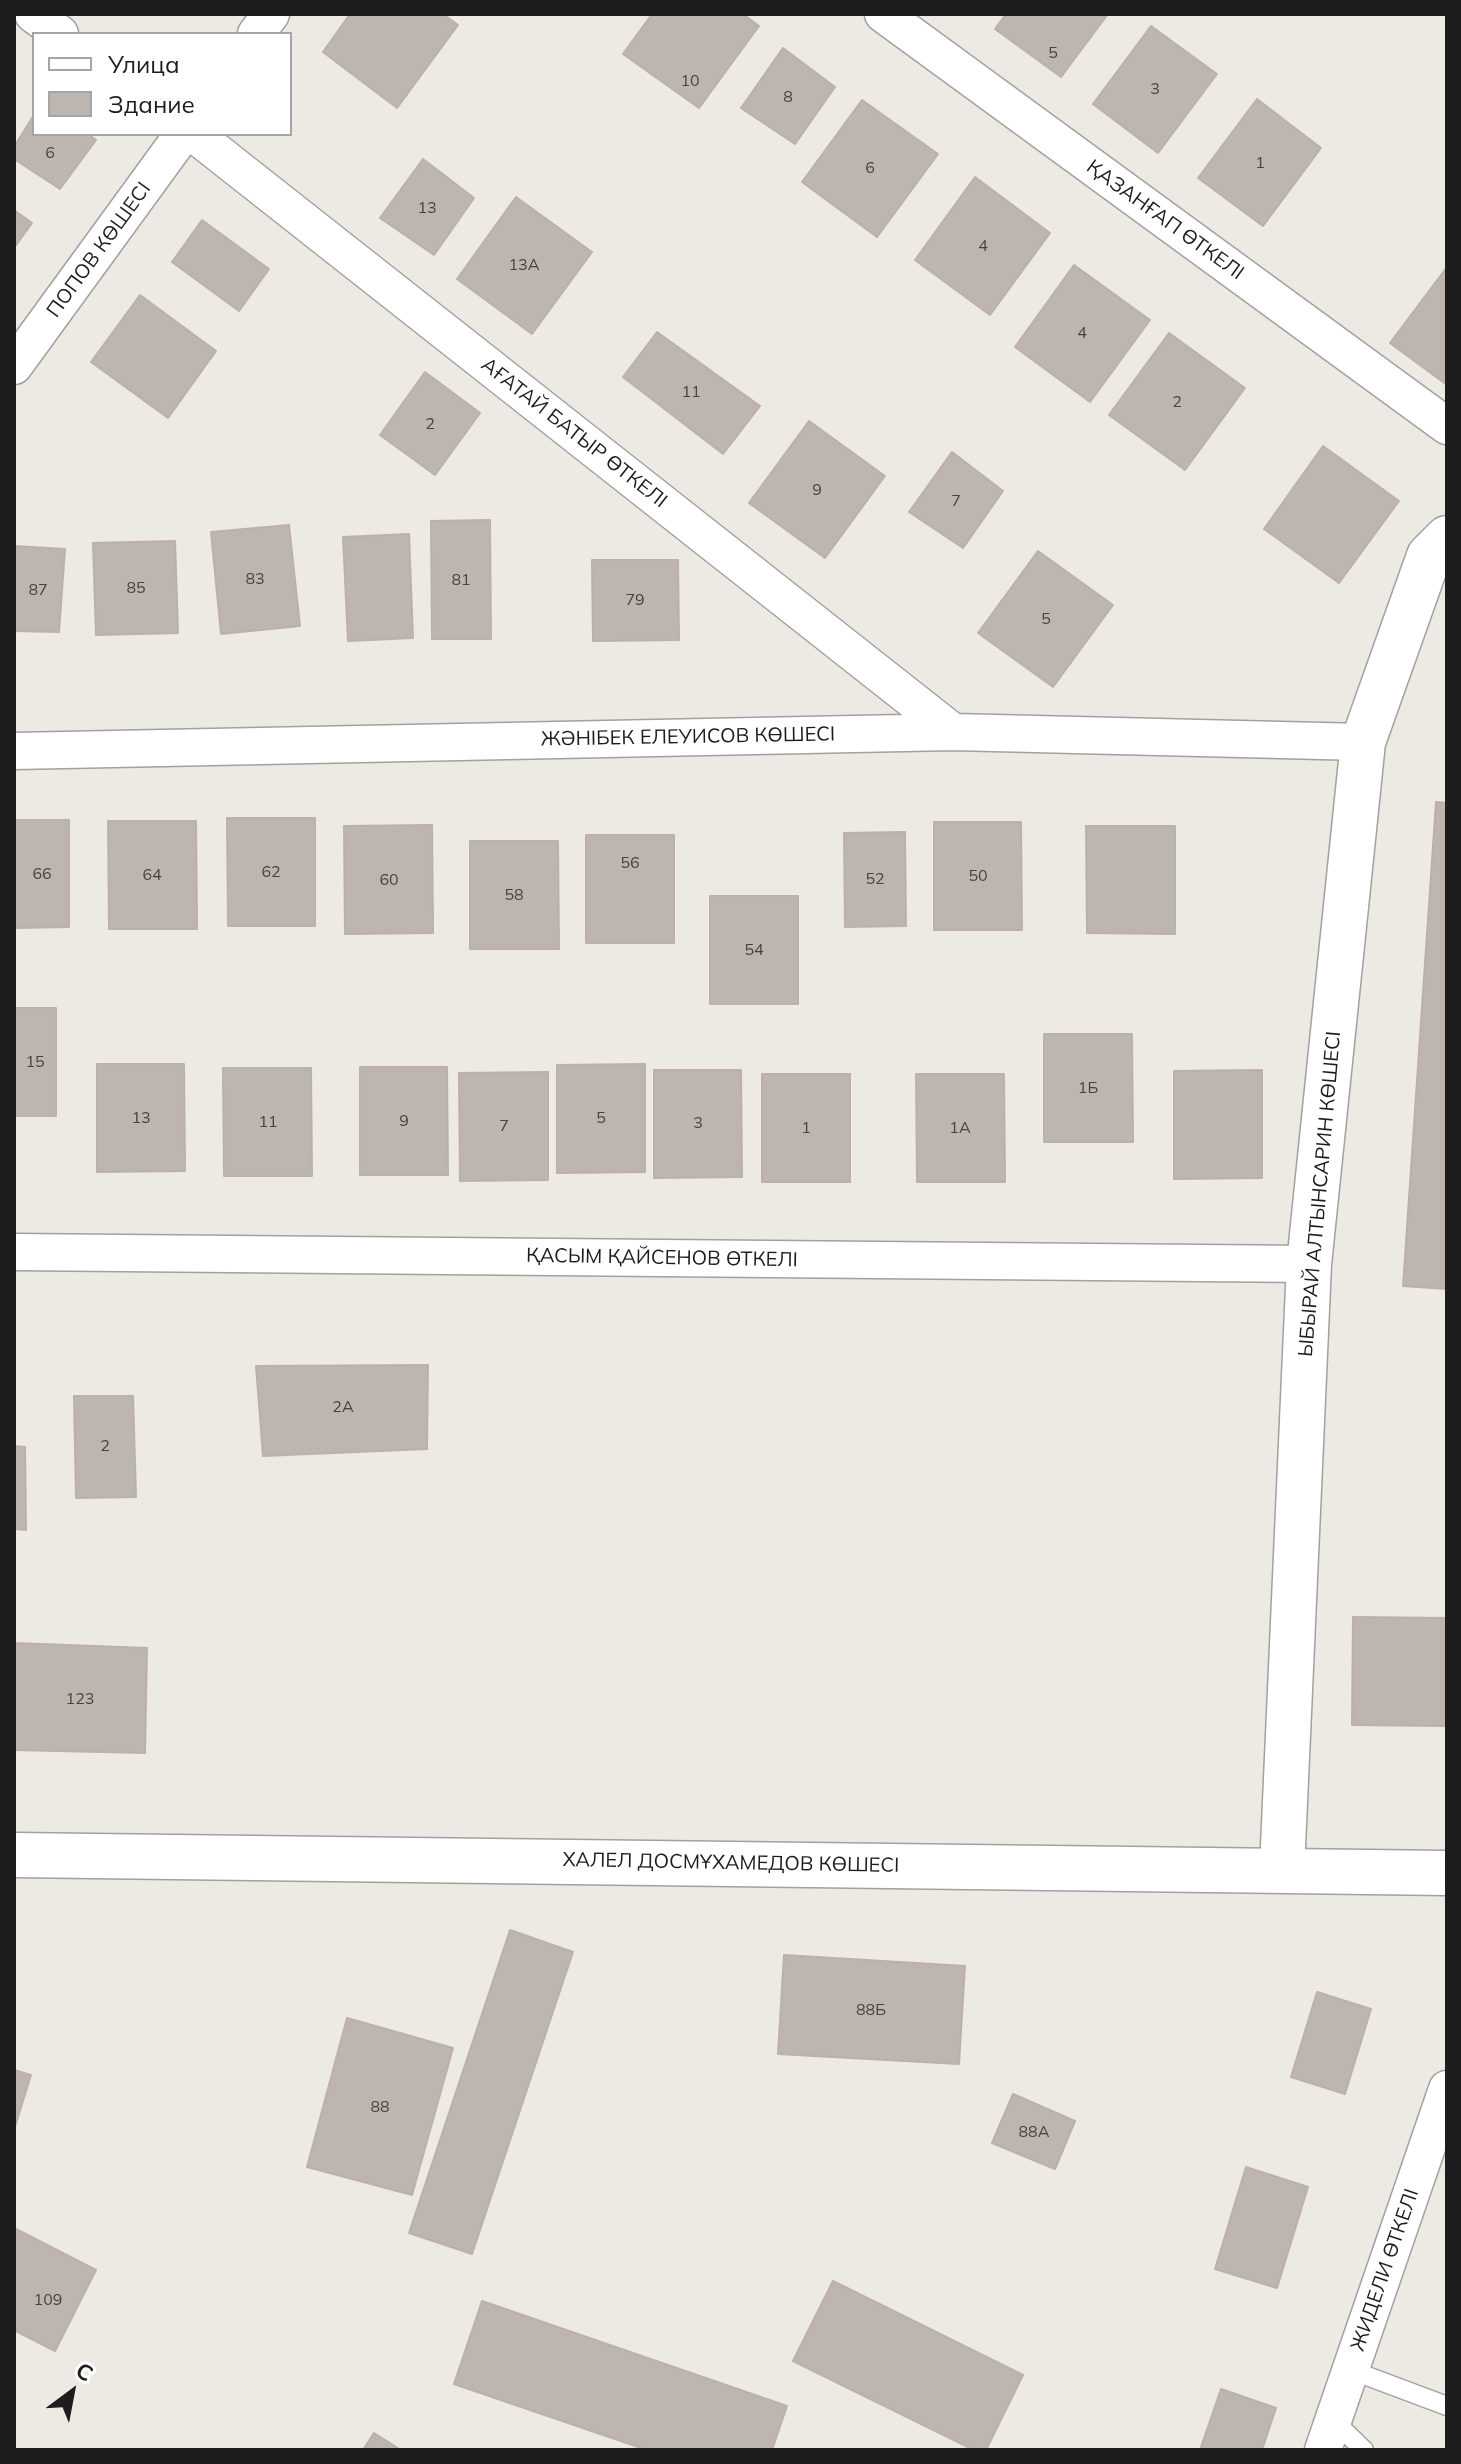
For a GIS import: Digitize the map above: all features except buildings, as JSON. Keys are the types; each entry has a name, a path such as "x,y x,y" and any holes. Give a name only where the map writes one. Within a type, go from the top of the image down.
{"street":[{"path":"33,14 57,32"},
{"path":"258,32 271,14"},
{"name":"ҚАЗАНҒАП ӨТКЕЛІ","path":"883,14 1447,426"},
{"name":"ПОПОВ КӨШЕСІ","path":"14,366 182,136"},
{"name":"АҒАТАЙ БАТЫР ӨТКЕЛІ","path":"197,136 953,732"},
{"name":"ЫБЫРАЙ АЛТЫНСАРИН КӨШЕСІ","path":"1282,1869 1309,1264 1363,742 1429,556 1447,538"},
{"name":"ЖӘНІБЕК ЕЛЕУИСОВ КӨШЕСІ","path":"14,751 953,732 1363,742"},
{"name":"ҚАСЫМ ҚАЙСЕНОВ ӨТКЕЛІ","path":"14,1252 1309,1264"},
{"name":"ХАЛЕЛ ДОСМҰХАМЕДОВ КӨШЕСІ","path":"14,1855 1447,1873"},
{"name":"ЖИДЕЛИ ӨТКЕЛІ","path":"1328,2435 1447,2089"}],"lane":[{"path":"1351,2370 1447,2406"},
{"path":"1328,2435 1364,2450"}]}
